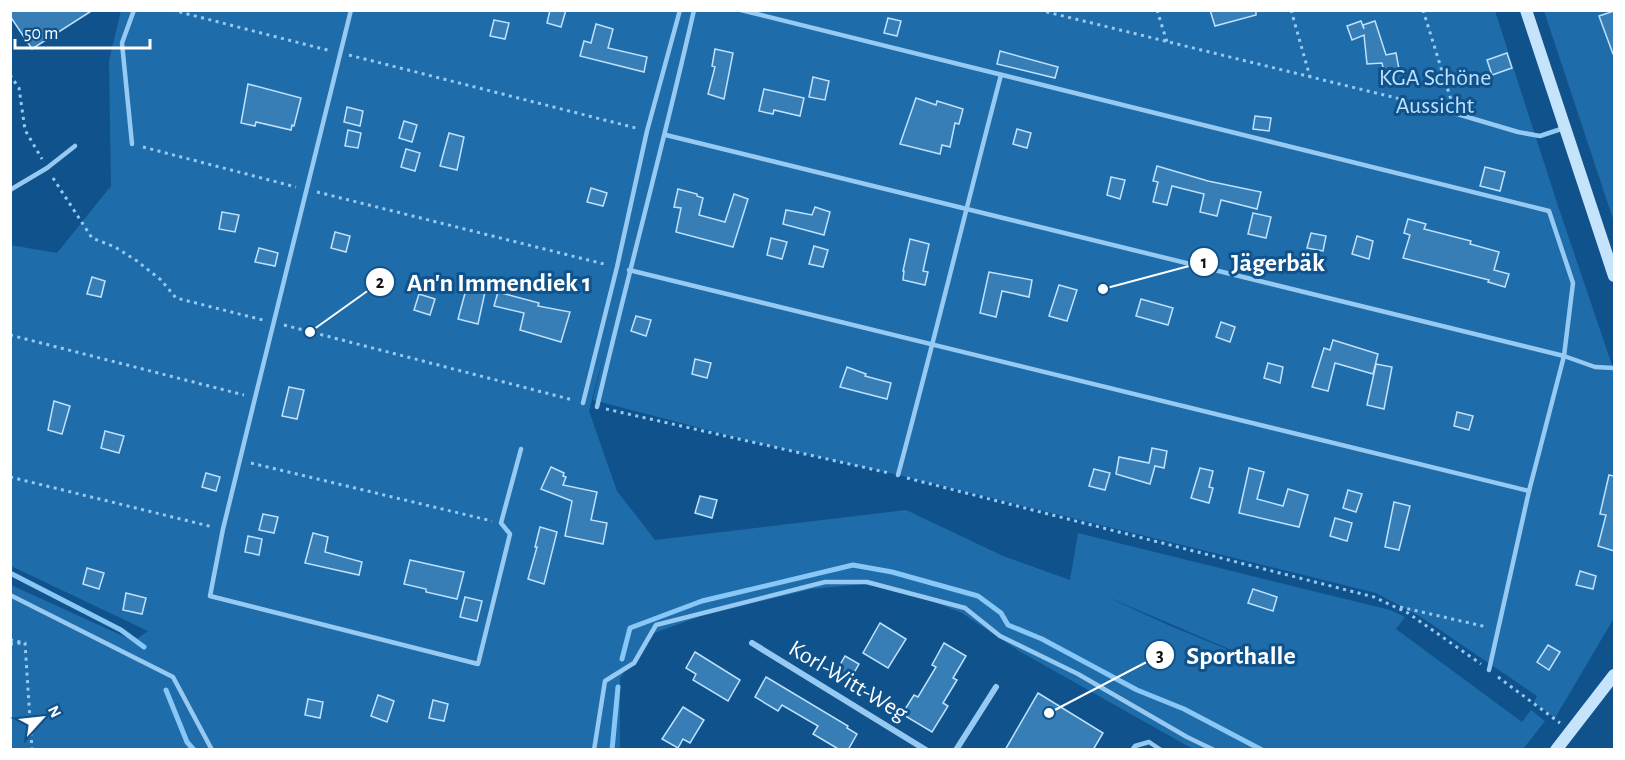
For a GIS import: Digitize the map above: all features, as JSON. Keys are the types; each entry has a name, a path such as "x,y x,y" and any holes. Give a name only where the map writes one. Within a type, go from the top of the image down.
{"street":[{"path":"1526,10 1614,276"},
{"name":"Korl-Witt-Weg","path":"752,643 926,750"},
{"path":"1556,750 1614,675"},
{"path":"956,750 996,687"}],"lane":[{"path":"132,144 122,43 134,10"},
{"path":"351,10 223,529 210,596 478,664 510,534 501,523 520,449"},
{"path":"583,403 617,267 647,131 680,10"},
{"path":"597,406 629,270 666,135 694,10"},
{"path":"741,10 1549,211 1573,283 1564,356 1529,491 1489,670"},
{"path":"898,475 1001,75"},
{"path":"1454,112 1518,132 1540,136 1564,128"},
{"path":"666,135 1564,356 1595,367 1614,368"},
{"path":"10,190 47,168 75,146"},
{"path":"629,270 1529,491"},
{"path":"594,750 605,681 634,663 656,626 825,582 867,582 965,608 1000,636 1078,674 1187,737 1214,750"},
{"path":"10,595 173,677 212,750"},
{"path":"1132,750 1135,746 1149,742 1161,750"}],"path":[{"path":"172,10 647,131"},
{"path":"1039,10 1454,112 1450,92 1424,10"},
{"path":"1157,10 1167,42"},
{"path":"1291,10 1310,77"},
{"path":"10,75 19,88 26,130 47,168 92,238 115,247 137,261 161,280 176,298 583,403"},
{"path":"132,144 617,267"},
{"path":"10,335 255,398"},
{"path":"597,406 898,475 1374,597 1408,613"},
{"path":"240,460 501,523"},
{"path":"10,477 223,529"},
{"path":"1396,606 1497,630"},
{"path":"10,642 25,643 32,750"}],"green space":[{"name":"KGA Schöne Aussicht","path":"121,11 1495,11 1614,371 1614,618 1555,718 1534,702 1537,696 1421,617 1376,593 898,475 746,440 593,400 606,346 589,411 617,491 655,540 906,510 1003,556 1070,580 1078,533 1390,610 1405,617 1396,629 1522,722 1531,710 1545,721 1523,749 1193,749 1019,651 962,613 924,598 864,584 811,589 701,616 651,634 620,678 620,749 11,749 11,585 134,641 148,631 11,566 10,245 57,253 111,186 109,60","holes":["1103,595 1283,672 1168,625"]},
{"path":"1544,11 1614,11 1614,222"}],"building":[{"path":"10,10 93,10 32,49 10,16"},
{"path":"550,10 566,10 561,27 547,23"},
{"path":"1210,10 1256,10 1256,15 1215,26"},
{"path":"1614,11 1614,54 1613,54 1599,16"},
{"path":"888,18 901,21 897,36 884,33"},
{"path":"494,20 509,23 505,39 490,36"},
{"path":"1361,21 1364,29 1363,25 1375,21 1386,55 1396,53 1399,69 1384,72 1382,63 1367,64 1364,35 1352,40 1347,26"},
{"path":"596,24 613,29 608,48 647,57 644,72 580,56 584,41 591,43"},
{"path":"715,49 733,53 724,99 708,94 715,67 712,66"},
{"path":"1000,51 1058,67 1055,78 997,64"},
{"path":"1507,53 1512,68 1492,75 1487,60"},
{"path":"813,77 829,81 825,100 809,97"},
{"path":"248,84 301,98 291,130 256,122 255,126 241,123"},
{"path":"764,89 804,98 800,116 774,110 773,114 759,111"},
{"path":"916,98 936,105 937,101 963,109 959,124 955,123 950,147 942,145 940,154 900,144"},
{"path":"347,107 363,111 360,126 344,122"},
{"path":"1255,116 1271,118 1269,131 1253,129"},
{"path":"404,121 417,125 412,142 399,138"},
{"path":"1017,129 1031,133 1027,148 1013,144"},
{"path":"348,130 361,133 358,148 345,146"},
{"path":"449,133 464,137 457,170 440,166"},
{"path":"406,149 420,153 415,171 401,167"},
{"path":"1157,166 1208,181 1261,192 1257,209 1221,200 1217,216 1200,212 1204,194 1172,186 1167,205 1153,202 1158,182 1153,181"},
{"path":"1485,167 1505,172 1500,191 1480,186"},
{"path":"1111,177 1125,180 1120,199 1107,195"},
{"path":"591,188 607,193 603,206 587,202"},
{"path":"678,189 703,198 699,215 725,222 734,194 748,199 733,247 676,232 681,208 674,207"},
{"path":"815,207 830,212 824,235 783,224 786,210 812,215"},
{"path":"222,212 239,215 235,232 219,229"},
{"path":"1253,213 1271,217 1266,238 1248,234"},
{"path":"1408,219 1426,224 1424,229 1471,241 1470,244 1499,252 1494,270 1509,274 1505,287 1488,282 1489,280 1403,258 1410,235 1404,233"},
{"path":"335,232 350,236 346,252 331,248"},
{"path":"1311,233 1326,236 1323,251 1307,248"},
{"path":"1357,236 1373,241 1369,259 1352,254"},
{"path":"771,238 787,242 782,259 767,255"},
{"path":"910,239 929,244 923,271 928,272 925,285 903,280"},
{"path":"814,246 828,250 823,267 809,264"},
{"path":"259,248 278,253 275,266 255,262"},
{"path":"989,272 1032,280 1029,297 1002,291 996,317 980,313"},
{"path":"92,277 105,281 101,297 87,294"},
{"path":"1059,285 1077,290 1067,321 1049,316"},
{"path":"467,286 485,292 478,324 458,319"},
{"path":"498,292 539,303 538,306 570,312 561,342 520,330 524,313 494,306"},
{"path":"419,294 435,299 430,315 414,310"},
{"path":"1141,299 1173,308 1168,325 1136,316"},
{"path":"636,316 651,320 646,336 631,331"},
{"path":"1221,322 1235,327 1230,342 1216,337"},
{"path":"1333,340 1378,354 1373,374 1335,363 1328,391 1312,387 1324,348 1330,350"},
{"path":"695,359 711,363 707,378 692,374"},
{"path":"1268,363 1283,367 1280,383 1264,378"},
{"path":"1376,364 1392,367 1384,409 1367,405"},
{"path":"847,367 866,374 865,376 891,383 887,399 840,387"},
{"path":"289,387 304,390 297,419 282,416"},
{"path":"54,401 70,406 62,434 48,430"},
{"path":"1457,412 1473,416 1469,430 1454,426"},
{"path":"105,431 124,436 119,453 101,448"},
{"path":"1152,448 1167,451 1164,468 1155,466 1150,484 1116,474 1119,457 1149,463"},
{"path":"551,467 564,473 563,476 566,477 563,485 597,492 591,520 607,523 603,544 565,536 572,501 541,489"},
{"path":"1200,468 1213,471 1209,487 1213,488 1209,503 1191,498"},
{"path":"1249,468 1264,472 1257,499 1283,506 1288,489 1308,495 1299,527 1239,513"},
{"path":"1094,469 1110,473 1105,490 1089,486"},
{"path":"206,473 220,477 216,491 202,487"},
{"path":"1609,475 1614,476 1614,551 1598,546 1606,515 1600,514"},
{"path":"1348,490 1362,494 1356,512 1343,508"},
{"path":"700,496 717,500 712,518 695,513"},
{"path":"1394,502 1410,506 1399,550 1385,547"},
{"path":"263,514 278,517 274,533 259,530"},
{"path":"1335,518 1352,523 1347,541 1330,536"},
{"path":"540,527 557,532 544,584 528,579"},
{"path":"313,533 328,537 325,552 362,562 359,575 305,563"},
{"path":"248,536 262,539 259,555 245,552"},
{"path":"410,560 464,572 457,599 404,584"},
{"path":"87,568 104,573 99,589 83,584"},
{"path":"1580,571 1596,576 1593,589 1576,585"},
{"path":"1253,589 1277,597 1273,611 1248,603"},
{"path":"126,593 146,598 142,614 123,610"},
{"path":"465,597 482,601 477,621 460,617"},
{"path":"880,623 906,639 888,668 863,653"},
{"path":"944,643 966,656 953,678 957,680 943,703 948,706 932,732 902,714 914,695 918,697 936,667 932,665"},
{"path":"1548,645 1560,652 1549,670 1537,662"},
{"path":"695,652 740,680 728,701 693,680 696,674 686,668"},
{"path":"845,656 859,664 851,678 837,670"},
{"path":"766,677 848,726 847,728 857,734 848,750 840,750 813,734 818,726 782,705 778,711 755,697"},
{"path":"1038,693 1103,733 1093,750 1005,750"},
{"path":"378,695 394,701 387,722 371,716"},
{"path":"308,699 323,702 320,718 305,715"},
{"path":"433,700 448,704 444,721 429,718"},
{"path":"683,707 704,720 690,743 683,739 678,748 662,739"}],"waterway":[{"path":"622,659 630,628 702,601 853,565 892,572 978,596 1001,613 1008,625 1042,639 1137,690 1184,709 1262,750"},
{"path":"10,573 121,630 144,647"},
{"path":"612,750 618,687"},
{"path":"166,690 187,742 194,750"}],"place":[{"name":"Jägerbäk","path":"1103,289"},
{"name":"An'n Immendiek 1","path":"310,332"},
{"name":"Sporthalle","path":"1049,713"}]}
